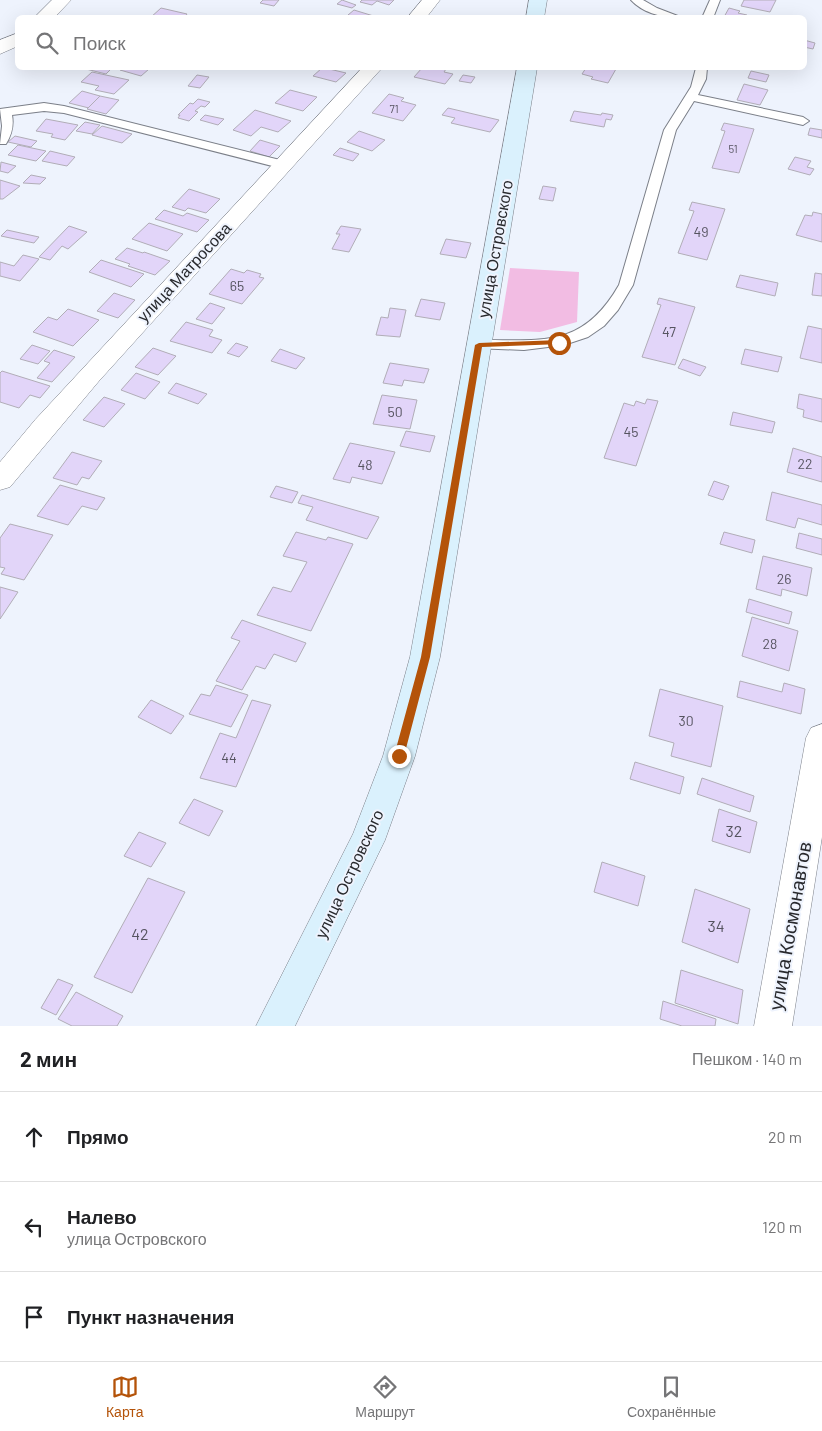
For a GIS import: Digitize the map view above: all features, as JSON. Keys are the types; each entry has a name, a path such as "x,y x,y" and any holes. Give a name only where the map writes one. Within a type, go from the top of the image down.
{"street":[{"path":"46,15 62,0"},
{"path":"419,15 432,0"},
{"path":"536,15 538,0"},
{"path":"0,48 15,40"},
{"name":"улица Матросова","path":"0,480 117,343 370,70"},
{"name":"улица Островского","path":"275,1026 368,840 399,756 425,657 527,70"},
{"name":"улица Космонавтов","path":"773,1026 822,738"}],"lane":[{"path":"636,0 653,10 669,15"},
{"path":"708,15 715,0"},
{"path":"479,345 559,343 590,330 602,321 618,301 626,285 670,130 692,97 700,79 701,70"},
{"path":"692,97 803,122"},
{"path":"2,141 8,126 3,113 39,108 64,110 284,165"}],"shaded area":[{"path":"510,268 579,272 577,322 540,332 500,330"}],"building":[{"path":"263,0 279,0 274,6 260,3"},
{"path":"342,0 356,5 352,8 337,4"},
{"path":"362,0 394,0 389,5 377,1 372,5 360,2"},
{"path":"744,0 776,0 770,12 741,6"},
{"path":"161,8 187,14 186,15 153,15"},
{"path":"729,8 747,15 725,15"},
{"path":"354,10 370,15 348,15"},
{"path":"807,41 815,43 813,49 807,48"},
{"path":"90,70 110,70 106,74"},
{"path":"120,70 148,70 141,76"},
{"path":"320,70 333,70 346,73 336,82 313,76"},
{"path":"420,70 445,70 444,72 453,74 445,84 414,77"},
{"path":"585,70 615,70 608,83 591,79 593,77 582,74"},
{"path":"751,71 769,75 766,82 748,78"},
{"path":"92,72 129,80 114,94 95,90 99,86 81,82"},
{"path":"197,75 209,77 200,88 188,86"},
{"path":"463,75 475,77 471,83 459,81"},
{"path":"744,84 768,90 760,105 737,100"},
{"path":"290,90 317,97 303,111 275,103"},
{"path":"82,91 100,96 89,108 69,103"},
{"path":"389,94 404,98 401,101 416,105 403,121 372,113"},
{"path":"100,96 119,100 106,114 87,109"},
{"path":"198,99 210,102 205,107 201,106 195,111 198,112 189,121 178,118 180,115 178,115 190,103 193,104"},
{"path":"448,108 499,120 490,132 451,123 455,118 442,115"},
{"path":"255,110 291,121 278,132 261,127 251,136 233,130"},
{"path":"574,111 613,115 611,120 606,119 604,127 570,121"},
{"path":"205,115 224,119 218,125 200,120"},
{"path":"46,119 78,125 65,140 51,137 53,134 36,131"},
{"path":"85,122 100,125 92,134 76,131"},
{"path":"724,123 754,129 739,173 712,168 725,131 721,130"},
{"path":"102,126 132,134 122,143 92,135"},
{"path":"810,128 822,130 822,138 808,135"},
{"path":"359,131 385,140 372,151 347,142"},
{"path":"15,136 37,141 31,147 8,142"},
{"path":"260,140 280,146 269,157 250,151"},
{"path":"18,145 46,151 36,161 8,155"},
{"path":"340,148 359,154 353,161 333,155"},
{"path":"50,151 75,157 67,166 42,161"},
{"path":"795,157 811,161 807,167 814,169 810,175 788,169"},
{"path":"1,162 16,166 8,173 0,171"},
{"path":"31,175 46,178 40,184 23,183"},
{"path":"0,180 20,186 3,199 0,199"},
{"path":"543,186 556,188 553,201 539,199"},
{"path":"189,189 220,199 206,213 188,208 185,211 172,207"},
{"path":"692,202 725,209 707,260 678,253 694,211 689,210"},
{"path":"164,210 183,216 187,213 209,220 197,232 155,219"},
{"path":"813,212 822,214 822,242 796,235 805,215 812,216"},
{"path":"149,223 183,234 167,251 132,239"},
{"path":"69,226 87,232 68,249 62,246 50,260 39,257"},
{"path":"341,226 361,229 349,252 332,249 340,234 336,234"},
{"path":"7,230 39,237 34,243 1,236"},
{"path":"446,239 471,243 466,258 440,254"},
{"path":"127,248 170,261 155,275 128,266 130,264 115,259"},
{"path":"23,255 39,259 20,281 0,276 0,262 14,266"},
{"path":"101,260 144,274 131,287 89,272"},
{"path":"231,269 244,273 247,270 261,274 259,277 264,278 242,304 209,294"},
{"path":"815,273 822,274 822,296 812,295"},
{"path":"740,275 778,283 775,296 736,287"},
{"path":"114,293 135,300 118,318 97,311"},
{"path":"659,298 695,307 675,365 642,357 661,305 657,304"},
{"path":"421,299 445,303 440,320 415,316"},
{"path":"210,303 225,308 212,324 196,319"},
{"path":"390,308 406,310 400,337 376,335 381,317 388,318"},
{"path":"68,309 99,320 73,346 33,332 48,317 57,320"},
{"path":"186,322 213,330 209,336 222,340 212,353 170,341"},
{"path":"808,326 822,329 822,363 800,358"},
{"path":"236,343 248,347 239,357 227,353"},
{"path":"32,345 50,351 38,364 20,359"},
{"path":"153,348 176,356 158,375 135,367"},
{"path":"280,349 305,358 296,369 271,361"},
{"path":"745,349 782,357 778,372 741,364"},
{"path":"54,350 75,357 52,382 37,378 50,363 44,361"},
{"path":"683,359 706,367 700,376 678,368"},
{"path":"390,363 429,369 424,383 404,380 402,386 383,383"},
{"path":"2,371 50,386 40,398 30,395 19,408 0,402 0,373"},
{"path":"136,373 160,382 145,399 121,390"},
{"path":"176,383 207,394 198,404 168,393"},
{"path":"799,394 822,399 822,422 803,417 804,410 797,408"},
{"path":"382,395 417,400 410,429 373,424"},
{"path":"104,397 125,404 104,427 83,420"},
{"path":"647,399 658,401 636,466 604,458 624,403 634,406 636,401 645,404"},
{"path":"733,412 775,422 772,433 730,425"},
{"path":"406,431 435,436 430,452 400,446"},
{"path":"350,443 395,452 382,484 352,477 350,483 333,479"},
{"path":"793,448 822,457 822,482 787,472"},
{"path":"72,452 102,461 89,479 82,477 77,485 53,478"},
{"path":"714,481 729,486 723,500 708,495"},
{"path":"60,485 105,498 97,510 82,506 68,525 37,516"},
{"path":"276,486 298,492 292,503 270,497"},
{"path":"772,492 822,505 822,525 798,518 795,528 766,520"},
{"path":"302,495 379,517 367,539 306,520 313,507 298,503"},
{"path":"10,524 53,535 24,580 1,574 5,568 0,567 0,538"},
{"path":"296,532 326,540 328,537 353,544 311,631 257,615 273,587 291,592 307,562 283,556"},
{"path":"724,532 755,540 752,553 720,544"},
{"path":"799,533 822,539 822,555 796,548"},
{"path":"763,556 812,568 807,596 782,589 781,596 756,589"},
{"path":"0,587 18,592 0,619"},
{"path":"749,599 792,612 789,624 746,612"},
{"path":"752,617 798,631 789,671 742,656"},
{"path":"242,620 306,643 296,662 274,654 265,669 256,666 242,690 216,681 240,641 231,638"},
{"path":"740,681 782,692 784,683 805,689 801,714 737,697"},
{"path":"216,685 248,695 231,727 189,714 201,694 210,696"},
{"path":"660,689 723,706 711,767 671,756 674,743 649,736"},
{"path":"151,700 184,716 171,734 138,717"},
{"path":"252,700 271,705 236,787 200,778 220,733 236,738"},
{"path":"635,762 684,777 680,794 630,779"},
{"path":"702,778 754,796 750,812 697,794"},
{"path":"194,799 223,811 209,836 179,823"},
{"path":"719,809 757,822 750,853 712,841"},
{"path":"139,832 166,843 151,867 124,856"},
{"path":"602,862 645,876 638,906 594,892"},
{"path":"148,878 185,892 132,993 94,977"},
{"path":"695,889 750,909 738,963 682,942"},
{"path":"681,970 743,990 738,1024 675,1003"},
{"path":"58,979 73,985 56,1015 41,1008"},
{"path":"76,992 123,1016 117,1026 72,1026 58,1019"},
{"path":"663,1001 716,1019 715,1026 682,1026 660,1019"}],"route":[{"path":"399,756 425,657 479,345 559,343"}]}
